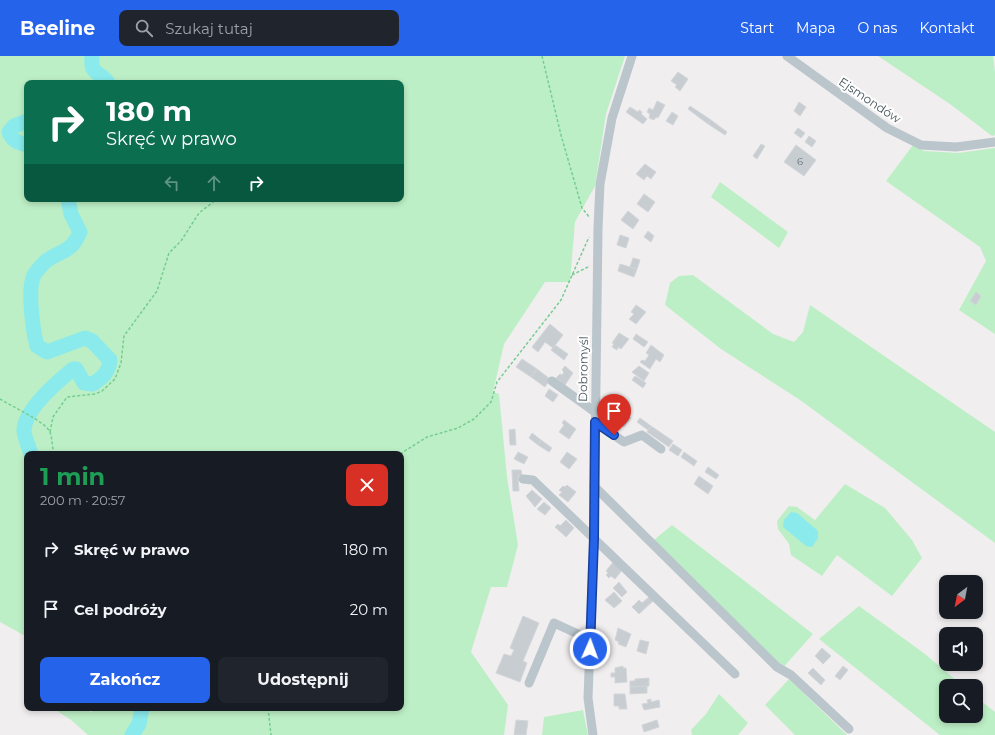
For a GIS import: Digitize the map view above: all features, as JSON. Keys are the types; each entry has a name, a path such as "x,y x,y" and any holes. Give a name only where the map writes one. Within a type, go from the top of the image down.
{"street":[{"name":"Dobromyśl","path":"593,735 588,698 594,538 597,264 600,184 612,118 632,56"},
{"name":"Ejsmondów","path":"787,56 887,128 921,145 956,147 995,142"},
{"path":"552,380 595,412"},
{"path":"595,422 624,442 642,435 661,449"},
{"path":"523,479 533,480 735,674"},
{"path":"594,486 777,667 791,675 849,729"},
{"path":"529,683 554,622 591,640"}],"path":[{"path":"404,451 427,437 458,428 474,419 484,409 490,402 497,382 561,300 586,244 593,231 598,228 582,208 561,135 542,56"},
{"path":"53,451 50,432 53,417 68,397 90,395 102,392 115,380 121,363 124,336 157,291 169,253 181,241 199,213 213,202"},
{"path":"572,275 588,266 597,264"},
{"path":"0,399 19,411 38,420 50,432"},
{"path":"268,711 271,735"}],"green space":[{"path":"0,56 625,56 606,114 595,186 575,222 570,282 545,282 504,344 493,392 499,394 507,477 518,545 507,587 491,587 471,652 508,705 504,735 88,735 71,720 57,711 404,711 404,451 24,451 24,635 0,622"},
{"path":"878,56 993,56 995,72 995,135 992,136 950,104"},
{"path":"913,145 924,151 958,153 995,148 995,334 959,310 986,261 980,247 886,181"},
{"path":"720,182 788,232 779,248 711,197"},
{"path":"693,275 773,334 794,342 803,332 810,305 995,432 995,543 800,400 721,349 665,305 670,283 679,276"},
{"path":"845,484 885,508 912,540 922,558 892,596 837,555 822,576 791,555 789,544 778,529 777,521 789,506 797,507 815,520"},
{"path":"672,525 813,634 780,671 654,540"},
{"path":"859,606 925,654 939,666 939,671 945,671 955,679 939,679 939,723 983,723 983,703 995,712 995,735 940,735 819,639"},
{"path":"789,679 847,735 795,735 765,705"},
{"path":"719,694 748,723 738,735 692,735 691,730 706,714"},
{"path":"583,710 588,735 542,735 544,717"}],"water":[{"path":"791,512 797,513 818,531 818,538 812,547 806,546 783,527 784,520"}],"building":[{"path":"678,72 688,79 680,91 675,87 677,85 671,81"},
{"path":"657,101 665,105 658,118 656,117 654,120 649,118 650,114 647,112 649,108 653,110"},
{"path":"799,102 806,107 800,116 794,111"},
{"path":"690,106 711,120 708,124 688,109"},
{"path":"630,107 638,112 639,110 642,112 641,114 647,119 643,124 626,112"},
{"path":"672,112 678,116 673,125 666,121"},
{"path":"711,120 727,132 725,135 708,124"},
{"path":"798,128 805,133 801,138 794,133"},
{"path":"809,136 816,141 812,147 805,142"},
{"path":"761,144 765,146 757,159 753,156"},
{"path":"796,145 816,160 804,176 784,162"},
{"path":"645,164 656,172 651,179 647,176 644,180 636,174"},
{"path":"644,194 655,202 648,212 637,204"},
{"path":"628,211 639,220 633,229 621,220"},
{"path":"648,231 654,236 651,242 644,237"},
{"path":"620,235 629,238 626,248 617,245"},
{"path":"633,258 640,260 637,269 630,267"},
{"path":"620,264 637,269 634,277 618,271"},
{"path":"976,292 981,296 976,305 970,301"},
{"path":"636,305 646,312 636,324 629,319 634,314 631,312"},
{"path":"550,324 563,335 553,348 545,342 538,352 532,347"},
{"path":"619,333 629,339 621,349 618,347 617,350 612,347 614,344 612,343"},
{"path":"636,334 648,342 644,347 633,339"},
{"path":"555,345 568,354 564,360 551,350"},
{"path":"651,345 664,355 660,362 656,359 650,369 640,362 642,360 645,361 649,355 646,353"},
{"path":"522,359 537,369 531,377 516,367"},
{"path":"565,366 573,373 565,385 556,378 560,374 562,375 564,372 562,370"},
{"path":"639,366 649,373 644,381 632,372"},
{"path":"537,369 550,379 545,387 531,377"},
{"path":"635,376 646,383 643,388 632,380"},
{"path":"549,389 558,395 553,402 545,396"},
{"path":"622,412 631,418 624,427 615,421 617,414 619,415"},
{"path":"640,418 651,426 648,430 637,422"},
{"path":"564,420 576,429 569,439 559,432 564,425 562,423"},
{"path":"651,426 673,441 669,447 647,432"},
{"path":"515,429 516,445 510,445 509,430"},
{"path":"532,433 541,440 538,445 529,438"},
{"path":"541,440 552,448 549,452 538,445"},
{"path":"673,444 682,450 678,456 669,450"},
{"path":"518,452 528,457 524,464 514,459"},
{"path":"567,452 577,459 569,469 560,462"},
{"path":"684,452 697,461 694,466 681,457"},
{"path":"708,467 719,475 716,479 705,472"},
{"path":"512,470 521,470 522,476 518,476 519,491 513,491"},
{"path":"699,476 713,486 708,494 694,484"},
{"path":"567,485 576,492 568,502 559,495 562,492 559,490 563,486 565,487"},
{"path":"532,490 542,499 535,507 526,496"},
{"path":"544,502 551,508 545,515 537,509"},
{"path":"566,520 574,528 566,537 555,527 558,524 560,526"},
{"path":"614,561 623,569 615,579 611,576 609,578 606,575 608,573 606,571"},
{"path":"619,582 627,592 622,597 613,588"},
{"path":"614,592 622,601 614,608 605,600"},
{"path":"649,597 653,601 639,614 632,607 639,600 642,603"},
{"path":"523,616 539,623 523,661 527,663 520,682 496,673 504,654 511,656 514,650 510,648"},
{"path":"618,628 631,634 626,647 618,644 619,642 615,640"},
{"path":"640,640 649,642 646,654 637,651"},
{"path":"822,648 831,656 823,664 815,656"},
{"path":"623,666 623,668 626,668 627,682 615,683 615,677 611,677 611,673 615,673 615,668"},
{"path":"843,666 848,670 840,680 835,676"},
{"path":"813,668 825,680 821,685 808,673"},
{"path":"649,678 649,686 630,687 630,681"},
{"path":"647,686 647,693 630,694 630,687"},
{"path":"614,694 625,694 627,709 619,709 619,706 614,706"},
{"path":"651,699 651,702 659,700 660,707 644,710 642,704 648,703 647,700"},
{"path":"516,720 528,721 526,735 514,735"},
{"path":"657,720 659,727 644,732 642,725"}],"waterway":[{"path":"92,56 94,70 106,80"},
{"path":"24,122 14,126 9,132 14,140 24,144"},
{"path":"30,451 24,430 30,413 43,396 73,369 76,369 84,383 93,384 105,374 110,360 92,341 85,338 47,352 37,346 32,321 32,281 34,275 46,261 66,250 77,239 80,232 71,214 69,202"},
{"path":"132,735 139,724 141,711"}],"route":[{"path":"590,649 594,538 595,422 614,435"}]}
